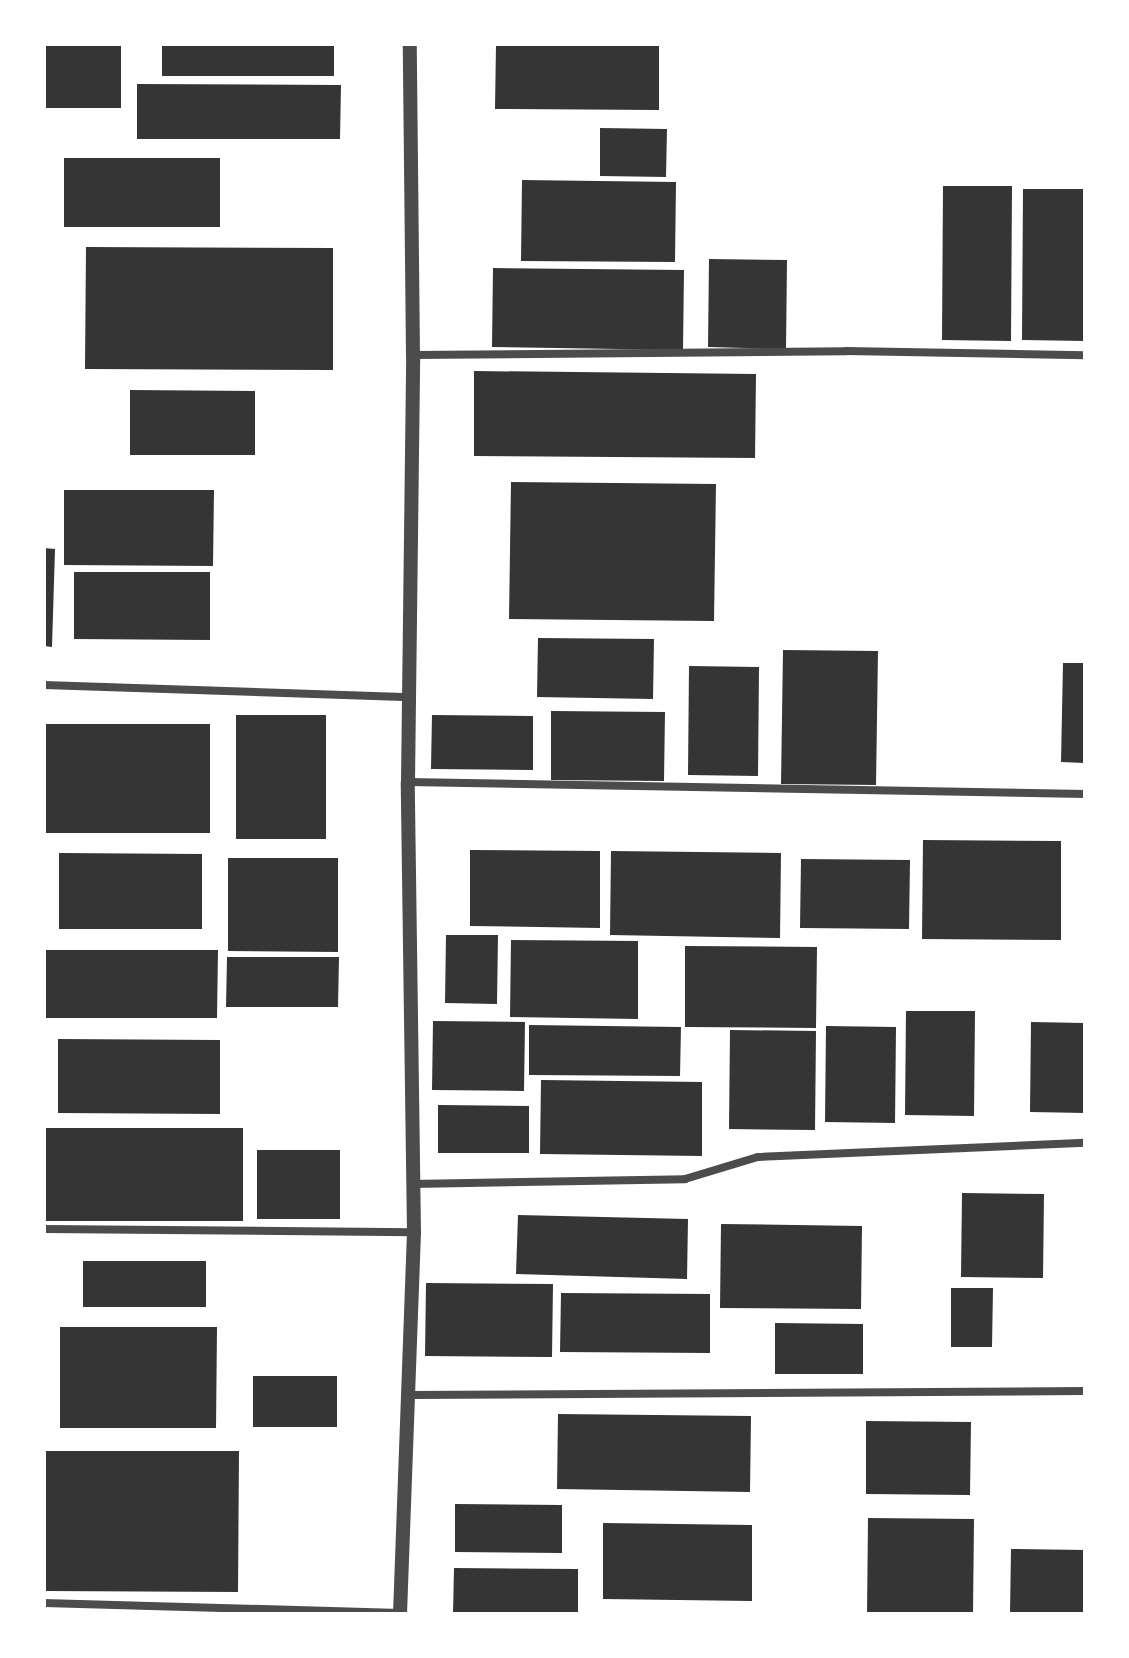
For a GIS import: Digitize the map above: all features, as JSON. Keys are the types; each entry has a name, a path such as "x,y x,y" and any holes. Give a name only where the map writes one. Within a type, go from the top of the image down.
{"street":[{"path":"44,1603 400,1614 411,1395 414,1232 410,1184 408,782 413,355 410,44"},
{"path":"413,355 846,351 1085,355"},
{"path":"44,685 411,697"},
{"path":"408,782 1085,794"},
{"path":"410,1184 685,1179 758,1157 1085,1143"},
{"path":"44,1229 414,1232"},
{"path":"411,1395 1085,1391"}],"building":[{"path":"44,44 121,44 121,108 44,108"},
{"path":"162,44 334,44 334,76 162,76"},
{"path":"496,44 659,44 659,110 495,109"},
{"path":"137,84 341,85 340,139 137,139"},
{"path":"600,128 667,129 666,177 600,176"},
{"path":"64,158 220,158 220,227 64,227"},
{"path":"522,180 676,182 675,262 521,261"},
{"path":"943,186 1012,186 1011,341 942,340"},
{"path":"1023,189 1085,189 1085,341 1022,340"},
{"path":"86,247 333,248 333,370 85,369"},
{"path":"709,259 787,260 786,349 708,347"},
{"path":"493,268 684,270 683,350 492,347"},
{"path":"474,371 756,374 755,458 474,456"},
{"path":"130,390 255,391 255,455 130,455"},
{"path":"511,482 716,484 714,621 509,619"},
{"path":"64,490 214,490 213,566 64,565"},
{"path":"44,548 55,549 52,647 44,646"},
{"path":"74,572 210,572 210,640 74,639"},
{"path":"538,638 654,639 653,699 537,697"},
{"path":"783,650 878,651 876,785 781,784"},
{"path":"1063,663 1085,663 1085,763 1061,762"},
{"path":"689,666 759,667 758,776 688,775"},
{"path":"551,711 665,712 664,781 551,780"},
{"path":"236,715 326,715 326,839 236,839"},
{"path":"432,715 533,716 533,770 431,769"},
{"path":"44,724 210,724 210,833 44,833"},
{"path":"923,840 1061,841 1061,940 922,939"},
{"path":"470,850 600,851 600,928 470,926"},
{"path":"611,851 781,853 780,938 610,935"},
{"path":"59,853 202,854 202,929 59,929"},
{"path":"228,858 338,858 338,952 228,951"},
{"path":"801,859 910,860 909,929 800,928"},
{"path":"446,935 498,935 497,1004 445,1003"},
{"path":"511,940 638,941 638,1019 510,1017"},
{"path":"685,946 817,947 816,1028 685,1027"},
{"path":"44,950 218,950 217,1018 44,1018"},
{"path":"227,957 339,957 338,1007 226,1007"},
{"path":"906,1011 975,1011 974,1116 905,1115"},
{"path":"433,1021 525,1022 524,1091 432,1090"},
{"path":"1031,1022 1085,1023 1085,1113 1030,1112"},
{"path":"529,1025 681,1027 680,1076 529,1075"},
{"path":"826,1026 896,1027 895,1123 825,1122"},
{"path":"730,1030 816,1031 815,1130 729,1129"},
{"path":"58,1039 220,1040 220,1114 58,1113"},
{"path":"541,1080 702,1082 702,1156 540,1154"},
{"path":"438,1105 529,1106 529,1153 438,1153"},
{"path":"44,1128 243,1128 243,1221 44,1221"},
{"path":"257,1150 340,1150 340,1219 257,1219"},
{"path":"962,1193 1044,1194 1043,1278 961,1277"},
{"path":"518,1215 688,1219 687,1279 516,1274"},
{"path":"721,1224 862,1226 861,1309 720,1308"},
{"path":"83,1261 206,1261 206,1307 83,1307"},
{"path":"426,1283 553,1284 552,1357 425,1356"},
{"path":"951,1288 993,1288 992,1347 951,1347"},
{"path":"561,1293 710,1294 710,1353 560,1352"},
{"path":"775,1323 863,1324 863,1374 775,1374"},
{"path":"60,1327 217,1327 216,1428 60,1428"},
{"path":"253,1376 337,1376 337,1427 253,1427"},
{"path":"558,1414 751,1416 750,1492 557,1489"},
{"path":"866,1421 971,1422 970,1495 866,1494"},
{"path":"44,1451 239,1451 238,1592 44,1591"},
{"path":"455,1504 562,1505 562,1553 455,1552"},
{"path":"868,1518 974,1519 973,1614 867,1614"},
{"path":"603,1523 752,1525 752,1601 603,1599"},
{"path":"1011,1549 1085,1550 1085,1614 1010,1614"},
{"path":"454,1568 578,1569 578,1614 453,1614"}]}
